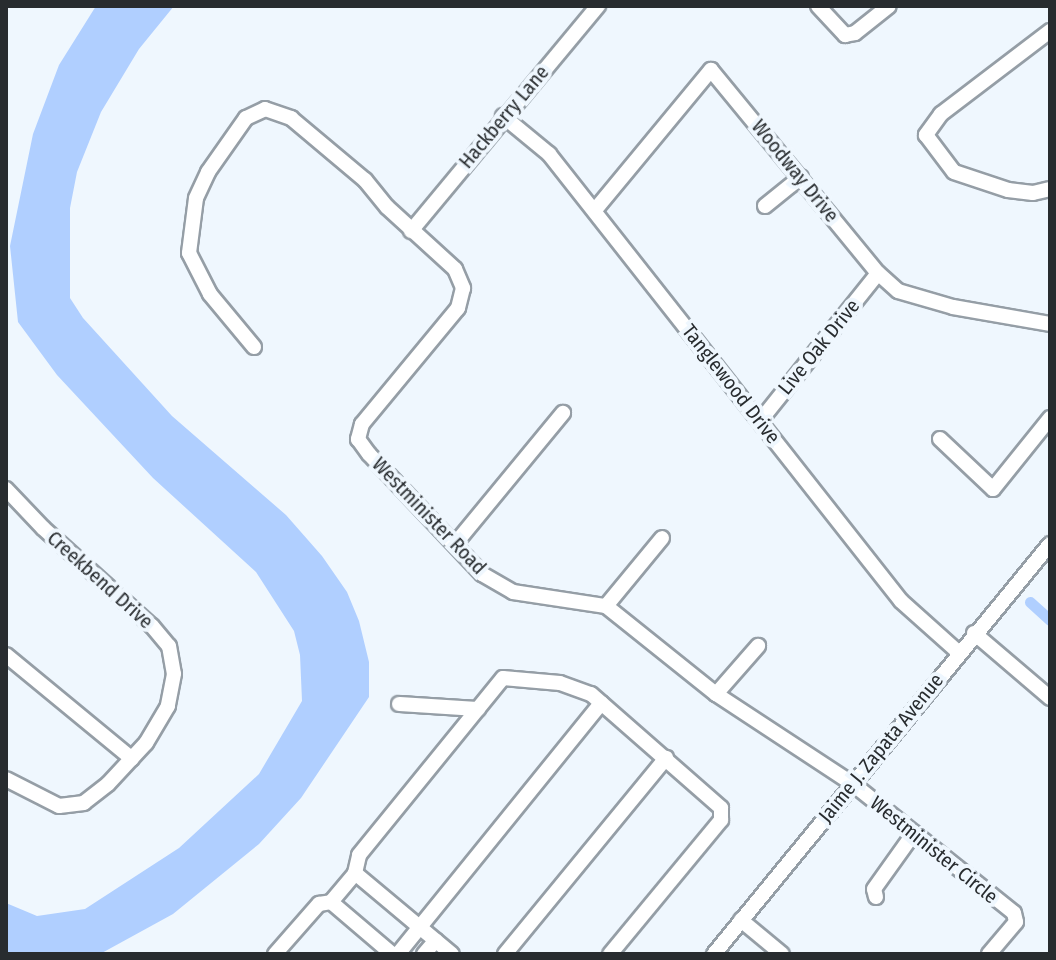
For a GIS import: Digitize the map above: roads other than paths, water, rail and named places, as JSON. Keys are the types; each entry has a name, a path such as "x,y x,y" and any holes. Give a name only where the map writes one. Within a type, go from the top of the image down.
{"street":[{"name":"Hackberry Lane","path":"411,231 503,116 598,6"},
{"path":"818,6 845,35 855,33 889,6"},
{"path":"1050,31 941,114 926,135 954,172 1008,190 1033,193 1050,189"},
{"name":"Woodway Drive","path":"595,210 711,70 878,273 898,291 930,301 1050,324"},
{"name":"Westminister Road","path":"254,347 210,294 197,275 189,253 196,198 208,172 246,118 265,109 291,118 365,180 411,231 455,269 463,288 458,308 362,424 358,439 482,574 513,592 606,606"},
{"name":"Tanglewood Drive","path":"503,116 549,154 901,601 958,652"},
{"path":"765,206 801,177"},
{"name":"Live Oak Drive","path":"760,421 878,273"},
{"path":"455,544 563,413"},
{"path":"940,439 993,489 1050,418"},
{"name":"Creekbend Drive","path":"6,489 169,646 174,674 168,706 146,743 108,784 84,803 59,806 6,779"},
{"path":"662,538 606,606 716,694 853,784"},
{"name":"Jaime J. Zapata Avenue","path":"714,954 958,652 1050,544"},
{"path":"974,633 1050,698"},
{"path":"716,694 758,646"},
{"path":"6,655 132,759"},
{"path":"274,953 319,904 331,902 355,873 359,855 503,678 568,685 601,703 721,808 721,820 610,954"},
{"path":"331,902 395,954 421,928 601,703"},
{"path":"399,704 478,709"},
{"path":"505,954 666,758"},
{"name":"Westminister Circle","path":"853,784 1014,913 1016,922 989,954"},
{"path":"876,897 874,889 914,833"},
{"path":"355,873 452,954"},
{"path":"741,920 782,954"},
{"path":"424,954 436,940"}],"water":[{"path":"96,6 174,6 139,49 101,112 77,172 70,208 70,298 83,318 172,416 286,515 322,556 347,592 359,621 369,662 369,697 301,798 259,844 173,914 100,954 6,954 6,903 37,916 85,909 179,848 259,774 302,701 300,655 294,631 256,572 153,478 57,375 18,322 10,246 33,134 59,65"}],"waterway":[{"path":"1030,602 1050,620"}]}
